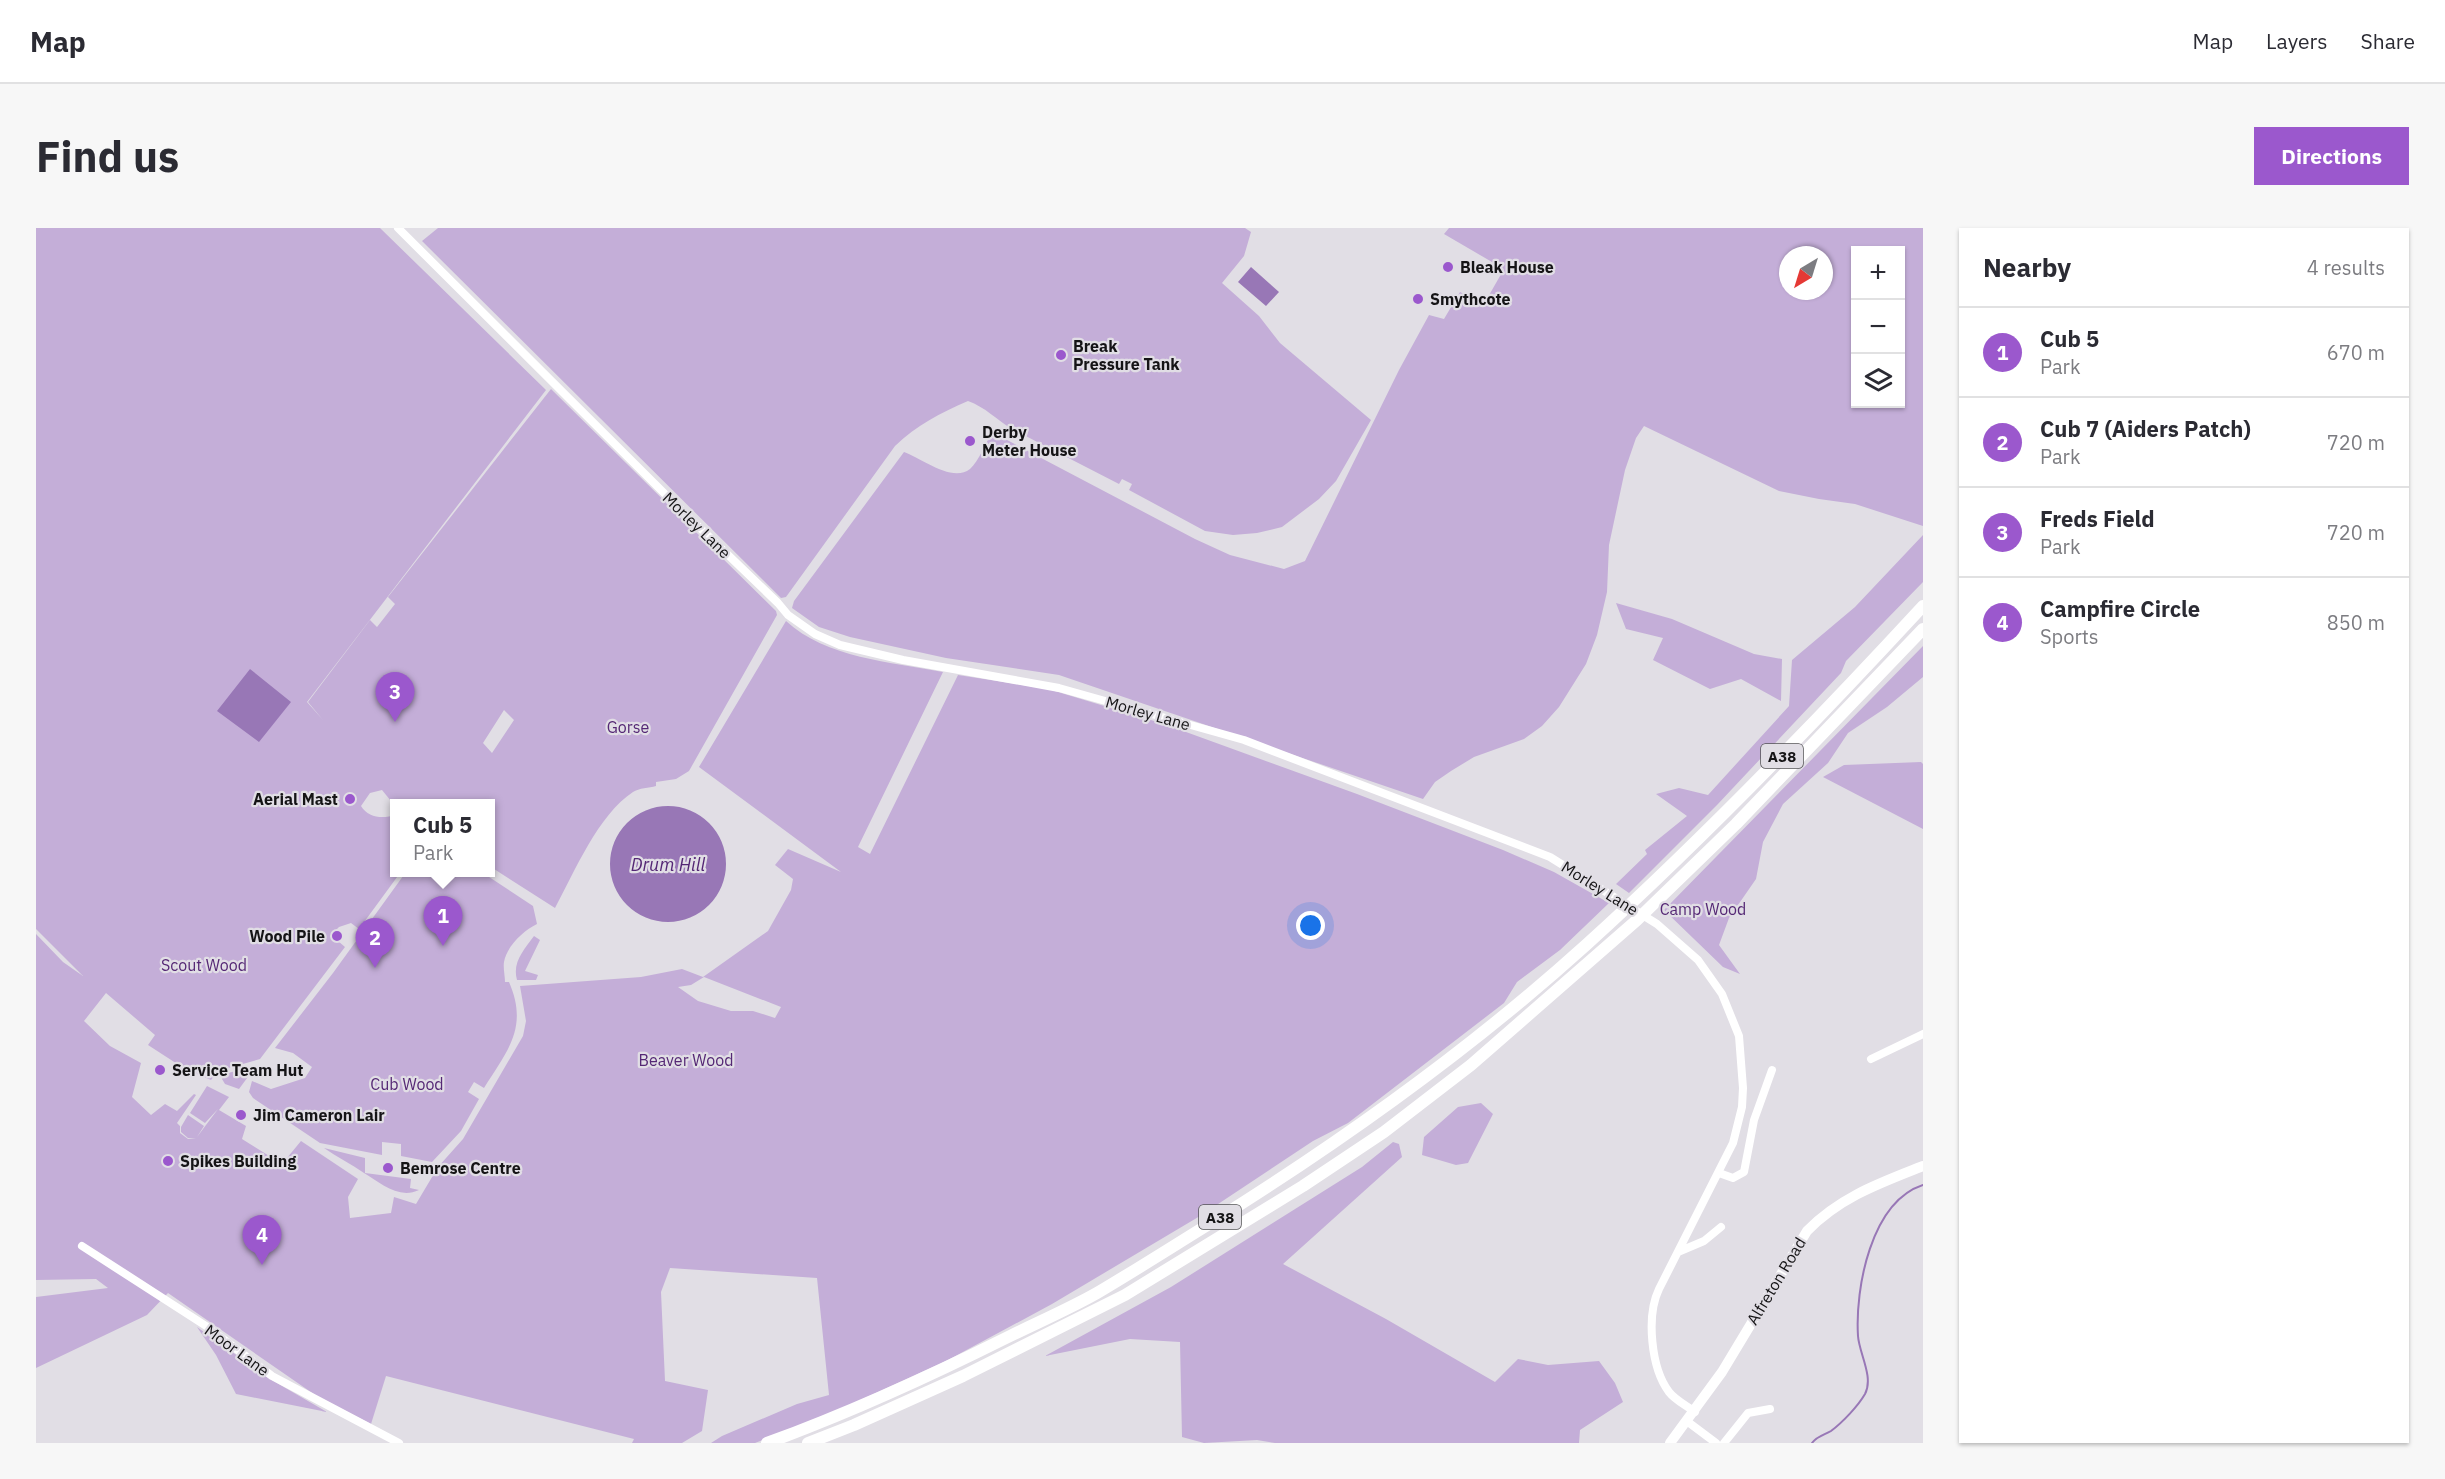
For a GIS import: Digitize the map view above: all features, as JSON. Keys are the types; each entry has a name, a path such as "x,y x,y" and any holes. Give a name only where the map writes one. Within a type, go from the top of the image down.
{"highway":[{"name":"A38","path":"767,1443 815,1425 960,1361 1094,1294 1295,1171 1368,1120 1446,1061 1584,947 1731,808 1923,606"},
{"name":"A38","path":"808,1443 952,1381 1125,1295 1303,1186 1384,1132 1471,1065 1637,920 1736,824 1923,629"}],"main road":[{"name":"Alfreton Road","path":"1670,1443 1688,1422 1722,1372 1807,1231 1826,1212 1850,1196 1923,1166"}],"street":[{"name":"Morley Lane","path":"398,228 672,501 778,603 782,610 815,634 840,645 903,660 1059,688 1244,740 1550,857 1657,924 1682,944 1708,972 1728,1005 1739,1036 1743,1067 1742,1107 1733,1143 1655,1298 1651,1327 1662,1380 1670,1394 1695,1412"},
{"path":"1871,1059 1923,1034"},
{"path":"1719,1173 1733,1178 1744,1172 1754,1120 1772,1070"},
{"path":"1678,1252 1704,1241 1721,1227"},
{"name":"Moor Lane","path":"82,1246 206,1326 273,1376 399,1443"},
{"path":"1724,1443 1748,1413 1770,1409"},
{"path":"1688,1422 1716,1443"}],"green space":[{"path":"36,228 380,228 546,390 307,702 323,720 308,702 370,620 377,627 395,604 388,597 551,389 776,611 777,615 689,771 676,779 656,782 656,786 635,791 620,802 588,845 555,908 495,870 495,799 390,800 382,790 370,793 361,806 368,813 376,816 390,816 390,877 397,877 359,929 351,923 339,927 331,935 345,947 260,1059 218,1071 211,1080 185,1069 148,1045 155,1035 106,993 84,1021 110,1046 141,1063 132,1097 151,1115 165,1104 177,1111 194,1094 196,1095 177,1123 180,1126 180,1133 188,1139 196,1138 188,1138 181,1132 181,1127 188,1115 204,1126 197,1137 218,1109 205,1123 190,1113 207,1086 229,1097 219,1110 246,1126 242,1139 282,1164 301,1141 358,1179 348,1197 350,1218 391,1213 394,1197 416,1204 438,1167 463,1139 523,1036 526,1021 520,986 641,977 682,969 703,977 768,931 791,890 793,879 775,865 788,849 841,872 699,767 786,621 820,643 840,651 860,657 943,672 858,847 870,854 958,675 1048,689 1164,724 1503,850 1554,872 1609,903 1560,950 1517,982 1504,1003 1348,1123 1313,1141 1200,1216 1052,1304 948,1360 832,1413 755,1443 711,1443 722,1436 797,1404 829,1395 817,1278 670,1268 661,1292 665,1381 708,1390 702,1431 682,1443 632,1443 634,1439 386,1376 371,1424 318,1397 168,1293 147,1315 36,1368 36,1297 108,1288 96,1279 36,1280 36,934 63,962 83,976 36,929","holes":["504,710 514,720 492,753 483,743","704,977 781,1007 775,1018 753,1011 731,1011 698,1001 678,987 691,985"]},
{"path":"438,228 1245,228 1251,232 1244,256 1222,283 1259,316 1280,343 1371,420 1336,481 1319,499 1282,527 1257,533 1233,535 1205,531 1129,490 1132,484 1122,479 1119,484 1012,429 968,401 929,420 895,446 786,597 781,598 422,241"},
{"path":"1449,228 1923,228 1923,526 1855,504 1779,491 1644,426 1636,438 1625,470 1609,545 1607,592 1597,635 1586,664 1559,707 1542,726 1524,739 1474,757 1451,771 1435,782 1423,799 1059,675 946,658 850,637 819,627 792,608 794,601 904,452 937,468 963,473 970,469 976,461 992,432 1195,539 1230,555 1284,569 1305,561 1399,370 1429,315 1444,319 1460,292 1484,304 1504,269 1444,234"},
{"path":"1923,535 1923,582 1846,661 1841,673 1717,805 1629,893 1616,884 1647,854 1645,850 1687,816 1656,794 1679,788 1708,795 1789,706 1792,660 1855,607"},
{"path":"1616,603 1672,619 1754,654 1782,659 1781,701 1741,679 1710,689 1653,660 1663,638 1626,629"},
{"name":"Camp Wood","path":"1923,646 1923,677 1887,707 1848,733 1828,763 1783,804 1763,842 1756,879 1729,918 1719,945 1740,974 1723,967 1664,910"},
{"path":"1921,762 1923,764 1923,829 1823,777 1844,765"},
{"name":"Cub Wood","path":"402,877 489,877 533,906 537,924 516,940 508,950 504,962 505,982 509,982 515,998 517,1013 513,1038 484,1088 474,1082 468,1092 479,1099 461,1131 432,1162 401,1156 401,1144 382,1142 382,1155 320,1143 253,1098 249,1092 252,1081 271,1089 305,1078 312,1067 293,1053 275,1048"},
{"path":"534,936 540,940 525,971 538,975 536,980 517,980 518,962"},
{"path":"256,1066 239,1089 225,1084 222,1079 224,1074"},
{"path":"1481,1103 1493,1114 1468,1163 1456,1165 1422,1155 1424,1137 1458,1107"},
{"path":"1393,1142 1399,1144 1402,1157 1283,1264 1386,1319 1495,1382 1518,1359 1548,1365 1599,1361 1615,1383 1623,1402 1580,1430 1579,1443 1275,1443 1257,1440 1204,1443 1182,1437 1180,1342 1130,1339 1045,1356 1171,1287 1362,1167"},
{"path":"324,1148 365,1158 365,1173 411,1179 410,1188 419,1190 404,1193 390,1189"},
{"path":"197,1327 270,1379 327,1412 236,1394 216,1355"}],"water":[{"path":"1251,267 1279,292 1266,306 1238,282"},
{"path":"250,669 291,702 259,742 217,711"},
{"name":"Drum Hill","path":"668,806 690,810 709,823 722,842 726,864 722,886 709,905 690,918 668,922 646,918 627,905 614,886 610,864 614,842 627,823 646,810"}],"waterway":[{"path":"1812,1443 1840,1423 1865,1394 1868,1380 1859,1343 1858,1316 1864,1272 1870,1249 1890,1209 1905,1194 1923,1185"}],"place":[{"name":"Bleak House","path":"1448,267"},
{"name":"Smythcote","path":"1418,299"},
{"name":"Break Pressure Tank","path":"1061,355"},
{"name":"Derby Meter House","path":"970,441"},
{"name":"Freds Field","path":"395,722"},
{"name":"Aerial Mast","path":"350,799"},
{"name":"Wood Pile","path":"337,936"},
{"name":"Cub 5","path":"443,946"},
{"name":"Cub 7 (Aiders Patch)","path":"375,968"},
{"name":"Service Team Hut","path":"160,1070"},
{"name":"Jim Cameron Lair","path":"241,1115"},
{"name":"Spikes Building","path":"168,1161"},
{"name":"Bemrose Centre","path":"388,1168"},
{"name":"Campfire Circle","path":"262,1265"}],"park label":[{"name":"Gorse","path":"628,727"},
{"name":"Scout Wood","path":"204,965"},
{"name":"Beaver Wood","path":"686,1060"}]}
